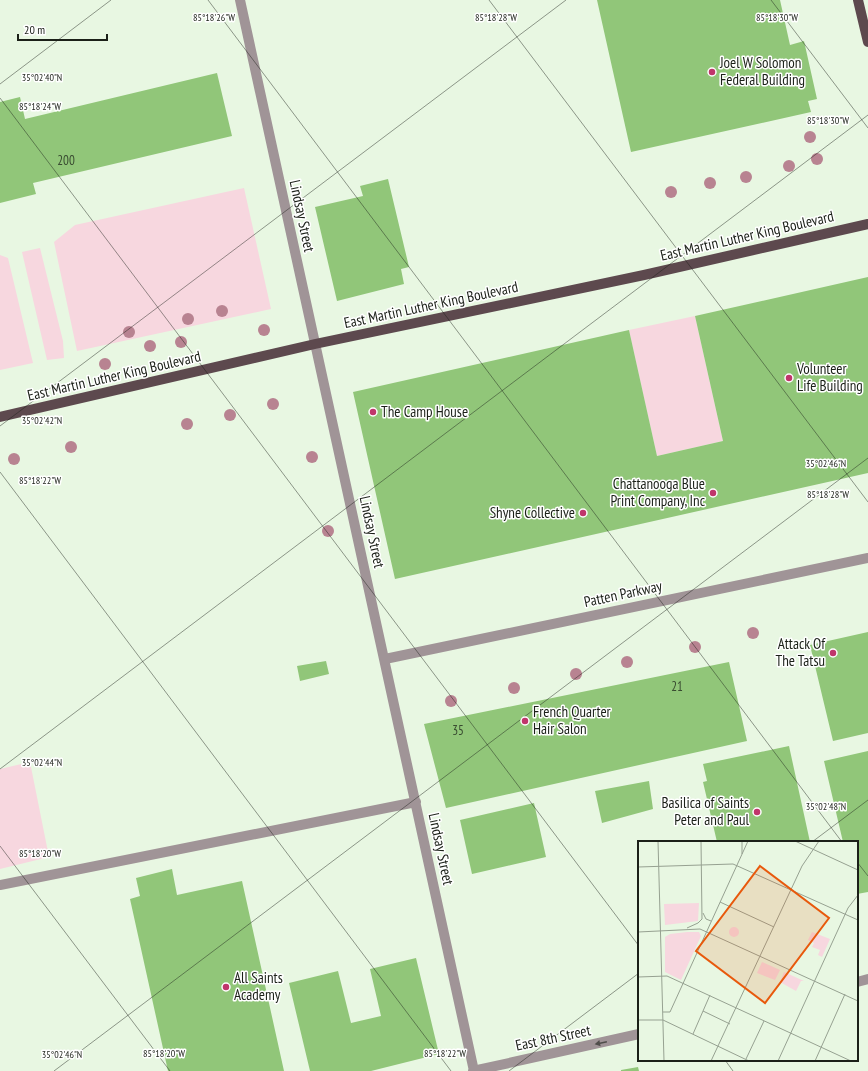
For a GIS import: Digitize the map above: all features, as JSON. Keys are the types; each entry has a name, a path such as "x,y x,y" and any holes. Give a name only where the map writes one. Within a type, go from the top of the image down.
{"main road":[{"path":"858,0 868,42"},
{"name":"East Martin Luther King Boulevard","path":"0,417 315,344 644,275 868,224"}],"street":[{"name":"Lindsay Street","path":"240,0 474,1071"},
{"name":"Patten Parkway","path":"385,659 868,558"},
{"path":"0,884 416,802"},
{"path":"858,982 868,979"},
{"name":"East 8th Street","path":"474,1071 638,1034"}],"shaded area":[{"path":"244,188 271,309 77,351 54,242 75,225"},
{"path":"40,248 63,341 64,358 47,360 22,252"},
{"path":"0,255 8,258 33,363 0,370"},
{"path":"695,316 723,441 657,456 629,330"},
{"path":"30,762 49,857 0,869 0,769"}],"building":[{"name":"Joel W Solomon Federal Building","path":"597,0 780,0 790,45 804,41 817,99 808,101 811,112 631,152"},
{"path":"217,73 232,136 33,183 36,194 0,203 0,102 20,97 25,119"},
{"path":"388,179 409,267 401,269 404,284 337,301 315,207 363,196 360,186"},
{"path":"868,277 868,473 395,579 353,392 629,330 657,456 723,441 695,316"},
{"path":"868,632 868,733 833,741 810,645"},
{"path":"326,661 329,674 300,681 297,666"},
{"path":"729,662 747,741 446,808 424,724"},
{"name":"Basilica of Saints Peter and Paul","path":"789,746 810,841 717,841 703,782 707,781 703,764"},
{"path":"868,751 868,892 858,894 858,841 843,841 824,761"},
{"path":"649,781 653,809 602,823 595,791"},
{"path":"534,803 546,857 472,874 460,820"},
{"path":"172,869 177,895 242,881 284,1071 168,1071 130,899 140,896 136,878"},
{"path":"416,958 439,1054 371,1071 310,1071 289,983 338,971 351,1023 381,1016 370,969"},
{"path":"638,1067 639,1071 621,1071 621,1070"}],"place":[{"name":"Joel W Solomon Federal Building","path":"712,72"},
{"name":"Volunteer Life Building","path":"789,378"},
{"name":"The Camp House","path":"373,412"},
{"name":"Chattanooga Blue Print Company, Inc","path":"713,493"},
{"name":"Shyne Collective","path":"583,513"},
{"name":"Attack Of The Tatsu","path":"833,653"},
{"name":"French Quarter Hair Salon","path":"525,721"},
{"name":"Basilica of Saints Peter and Paul","path":"757,812"},
{"name":"All Saints Academy","path":"226,987"}]}
